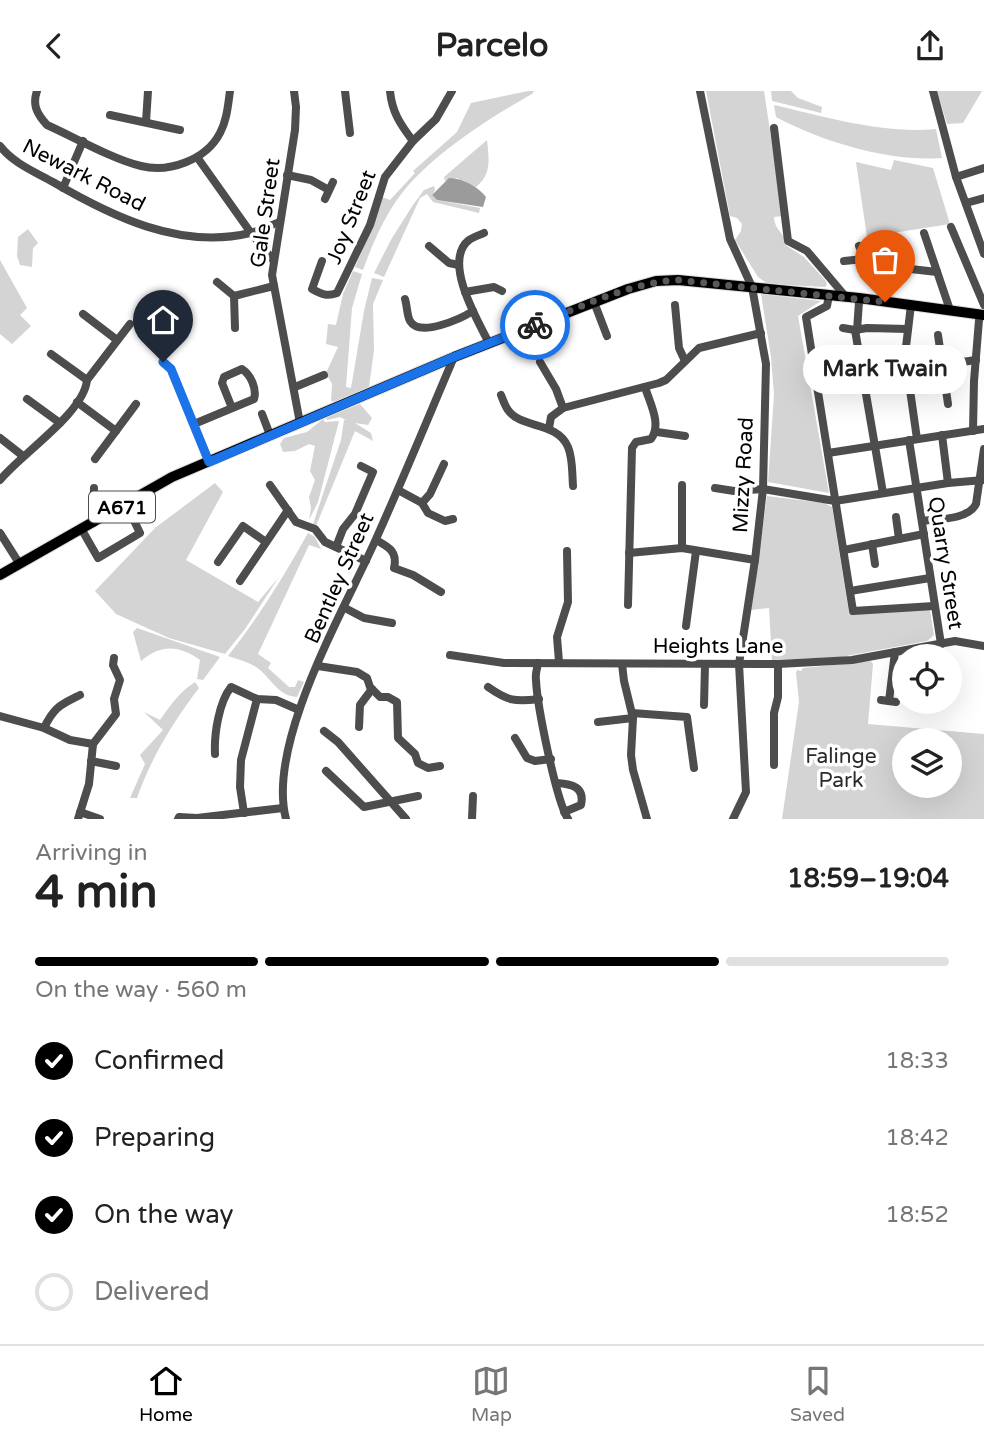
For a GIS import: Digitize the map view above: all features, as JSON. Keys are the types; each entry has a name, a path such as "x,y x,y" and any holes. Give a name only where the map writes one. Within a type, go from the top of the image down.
{"main road":[{"name":"A671","path":"0,575 172,477 454,357 594,302 656,281 678,280 830,295 950,310 982,318"}],"street":[{"path":"37,91 34,99 37,114 47,125 138,166 149,168 181,165 210,147 220,133 230,91"},
{"path":"146,122 148,91"},
{"name":"Gale Street","path":"294,91 295,130 273,260 274,286 300,423"},
{"path":"345,91 350,133"},
{"path":"390,91 391,106 396,118 413,141"},
{"name":"Joy Street","path":"323,261 312,289 326,295 337,293 370,225 385,177 413,141 436,119 452,91"},
{"name":"Mizzy Road","path":"700,91 730,239 752,287 765,364 763,489 739,664 746,792 733,819"},
{"path":"933,91 956,177 984,254"},
{"path":"110,115 180,130"},
{"path":"774,128 788,241 807,251 846,297"},
{"path":"63,188 83,141"},
{"name":"Newark Road","path":"0,146 8,156 63,188 131,222 159,230 207,237 251,233 280,222"},
{"path":"0,164 8,156"},
{"path":"197,157 273,260"},
{"path":"956,177 984,169"},
{"path":"287,175 311,180 327,195 332,181"},
{"path":"966,203 984,198"},
{"path":"974,225 984,222"},
{"path":"951,227 973,282 982,291 984,305"},
{"path":"484,233 469,240 459,265 465,292 489,343"},
{"path":"924,233 950,310"},
{"path":"892,241 901,268"},
{"path":"429,246 449,263 459,265"},
{"path":"859,246 866,261"},
{"path":"844,261 866,261 937,272"},
{"path":"217,282 234,296 235,328"},
{"path":"234,296 274,286"},
{"path":"465,292 494,287 502,291"},
{"path":"830,295 827,306 806,317 853,611 934,606"},
{"path":"405,299 410,321 415,325 443,325 473,311"},
{"path":"594,302 607,336"},
{"path":"859,302 856,330 883,493"},
{"path":"674,305 679,348 685,361"},
{"name":"Quarry Street","path":"911,305 905,355 917,488 941,644"},
{"path":"83,314 117,340"},
{"path":"973,431 974,381 982,318"},
{"path":"0,480 60,423 86,389 86,380 130,324"},
{"path":"843,328 908,329"},
{"path":"549,428 551,417 563,408 666,380 699,348 761,333"},
{"path":"938,335 948,404"},
{"path":"51,354 86,380"},
{"name":"Bentley Street","path":"286,819 283,808 285,765 299,710 398,490 454,357"},
{"path":"816,383 976,360"},
{"path":"163,362 171,369 209,462"},
{"path":"540,362 563,408"},
{"path":"194,424 233,408 254,399 256,392 248,373 242,369 224,377 222,383 233,408"},
{"path":"295,387 324,375"},
{"path":"974,381 984,383"},
{"path":"628,604 632,448 636,442 651,439 657,432 645,387"},
{"path":"501,395 509,412 518,419 549,428 567,443 572,457 573,486"},
{"path":"27,399 60,423"},
{"path":"77,402 116,431"},
{"path":"95,459 133,407 139,417"},
{"path":"262,414 270,435"},
{"path":"828,453 984,429"},
{"path":"657,432 685,436"},
{"path":"942,435 948,483"},
{"path":"0,438 23,456"},
{"path":"922,521 966,514 973,510 982,480 984,449"},
{"path":"422,503 430,494 444,464"},
{"path":"336,547 343,529 355,514 373,472 360,466"},
{"path":"715,488 734,491 763,489 835,501 982,480"},
{"path":"270,485 296,522 315,529 325,542 366,561"},
{"path":"682,485 682,548"},
{"path":"93,523 94,488"},
{"path":"398,490 422,503 428,513 445,521 453,519"},
{"path":"82,530 98,558 141,533 126,504"},
{"path":"240,580 288,510"},
{"path":"896,517 899,539"},
{"path":"218,562 243,526 266,542"},
{"path":"0,533 19,563"},
{"path":"844,550 923,534"},
{"path":"376,540 393,551 393,572 414,575 433,584 441,592"},
{"path":"872,544 875,564"},
{"path":"629,553 682,548 755,561"},
{"path":"559,662 557,638 568,602 567,551"},
{"path":"686,626 696,551"},
{"path":"850,591 930,578"},
{"path":"345,608 363,618 392,623"},
{"name":"Heights Lane","path":"941,644 955,642 984,646"},
{"name":"Heights Lane","path":"450,655 504,663 705,665 831,662 892,652"},
{"path":"100,819 79,815 89,784 93,744 116,714 114,699 120,680 112,663"},
{"path":"538,663 535,677 539,699 551,759 557,783 566,816 581,805 583,798 578,788 571,784 557,783"},
{"path":"622,664 633,715 632,762 647,819"},
{"path":"774,765 778,664"},
{"path":"704,705 705,665"},
{"path":"318,666 357,672 367,678 380,697 388,697 397,702 398,738 415,754 418,763 428,768 440,766"},
{"path":"889,701 892,676"},
{"path":"215,754 214,743 225,694 231,687 257,699 276,700 299,710"},
{"path":"488,687 502,697 517,702 539,699"},
{"path":"359,727 360,705 372,689"},
{"path":"44,728 57,706 80,695"},
{"path":"244,813 240,787 242,760 257,699"},
{"path":"598,722 633,715 687,717 694,768"},
{"path":"0,716 44,728 71,740 93,744"},
{"path":"324,731 338,742 406,819"},
{"path":"515,738 527,758 535,761 551,759"},
{"path":"91,761 116,766"},
{"path":"326,771 364,807 418,796"},
{"path":"472,819 473,796"},
{"path":"179,818 197,819 283,808"}],"green space":[{"path":"534,91 460,139 411,182 388,214 363,270 355,267 382,197 390,200 415,173 413,171 457,132 471,103"},
{"path":"706,91 764,91 783,216 774,217 775,222 787,246 804,257 825,280 825,287 768,284 758,277 735,240 742,224 737,218 730,216"},
{"path":"771,91 791,91 798,98 822,107 821,113 772,101"},
{"path":"937,91 982,91 963,123 947,124"},
{"path":"774,105 875,127 936,129 942,158 901,157 835,142 776,117"},
{"path":"487,140 487,171 476,187 457,178 445,181 444,177"},
{"path":"894,160 933,168 950,224 867,237 856,162 891,170"},
{"path":"434,186 432,195 437,200 480,208 479,213 433,202 427,194 420,198 384,277 374,273 413,205 424,190"},
{"path":"28,229 38,243 33,248 32,267 20,265 17,256 18,237"},
{"path":"0,260 27,308 20,315 31,326 12,344 0,334"},
{"path":"353,271 362,274 352,308 346,387 351,388 372,278 383,280 373,304 374,350 369,387 336,402 331,401 332,384 326,373 338,347 326,344 328,324 336,325 343,294"},
{"path":"761,294 821,301 798,316 829,493 768,482 774,395"},
{"path":"360,404 372,418 368,425 355,423 371,433 373,441 355,431 316,526 313,524 346,420 340,417 327,420 326,417"},
{"path":"323,419 325,422 339,421 318,502 309,520 309,497 315,480 310,471 315,446 309,444 295,451 283,452 280,444 284,438 307,432"},
{"path":"215,483 223,492 186,560 258,602 279,577 225,654 169,638 116,614 95,591 155,528"},
{"path":"767,496 824,503 832,507 849,613 930,610 934,635 927,641 892,644 892,648 841,657 772,660 769,608 751,610"},
{"path":"308,533 315,537 321,549 309,545 258,654 271,663 268,668 289,687 295,687 298,680 304,682 297,697 279,690 256,667 228,656 271,596"},
{"path":"137,628 220,657 203,680 197,679 200,660 185,651 163,649 141,661 133,632"},
{"name":"Falinge Park","path":"871,661 873,664 868,724 914,728 892,728 892,798 962,798 962,732 984,734 984,819 782,819 799,702 796,673 797,670 801,671 803,668"},
{"path":"195,682 199,688 164,741 137,798 130,798 145,764 140,755 163,730 144,712 160,720 171,704"}],"shaded area":[{"path":"449,178 465,181 479,190 486,197 483,207 437,200 432,195"}],"way so far":[{"path":"535,325 656,281 678,280 885,302"}],"place":[{"name":"Mark Twain","path":"885,302"}],"route":[{"path":"163,362 171,369 209,462 535,325"}]}
